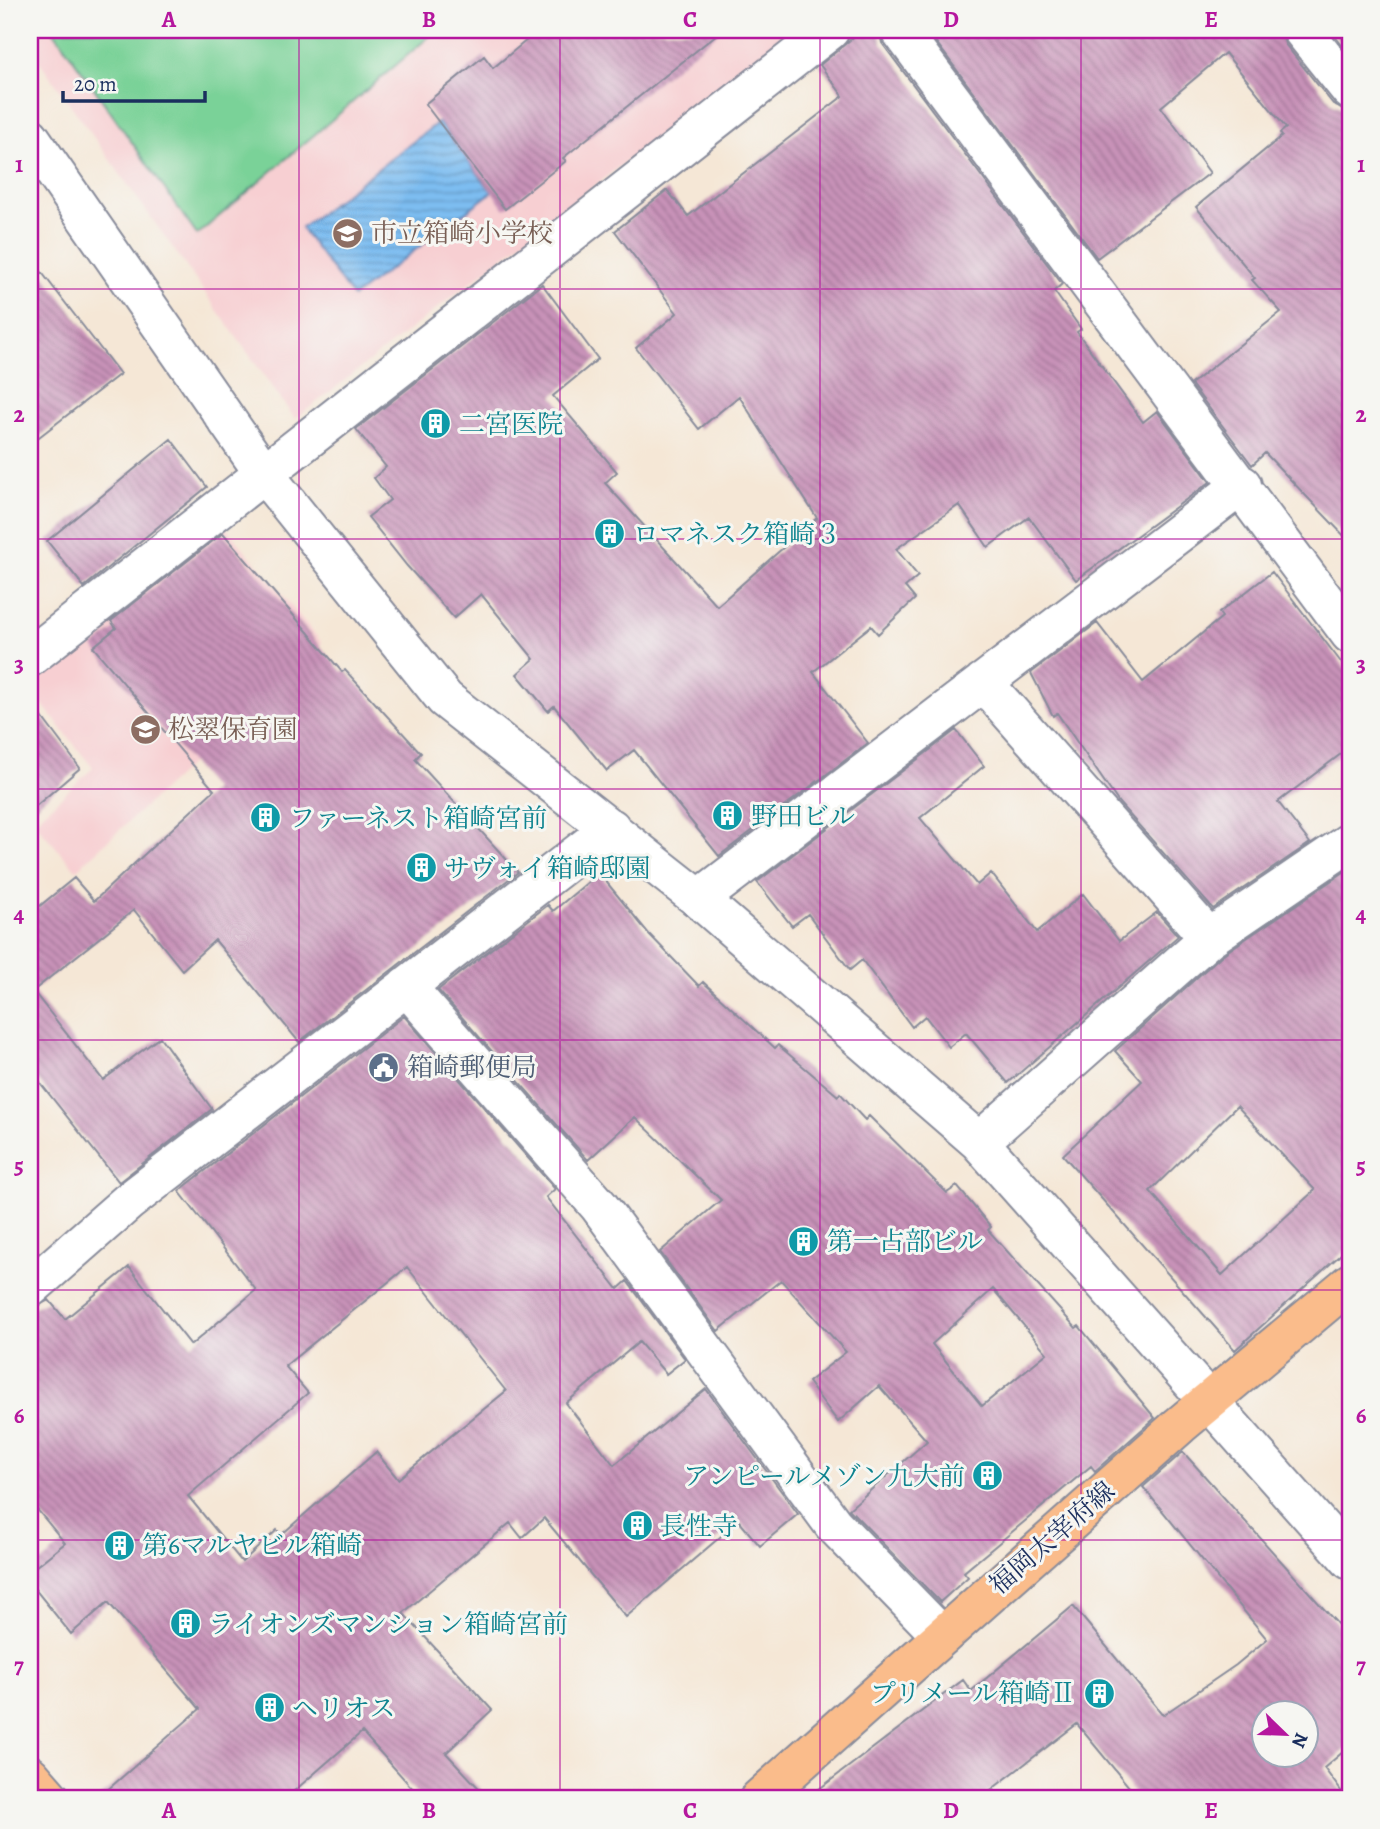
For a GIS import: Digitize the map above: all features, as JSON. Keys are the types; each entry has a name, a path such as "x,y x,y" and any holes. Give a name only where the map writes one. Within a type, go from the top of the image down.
{"main road":[{"name":"福岡太宰府線","path":"758,1799 1209,1400 1350,1283"},
{"path":"30,1775 51,1799"}],"street":[{"path":"30,657 830,30"},
{"path":"900,30 1242,485 1350,634"},
{"path":"1302,30 1350,90"},
{"path":"30,137 265,475 445,699 699,899 979,1142 1350,1560"},
{"path":"699,899 1242,485"},
{"path":"983,682 1209,938"},
{"path":"30,1288 128,1202 611,828"},
{"path":"979,1142 1209,938 1350,842"},
{"path":"406,986 599,1206 833,1524 942,1636"}],"shaded area":[{"name":"市立箱崎小学校","path":"30,30 795,30 295,419 30,48"},
{"name":"松翠保育園","path":"225,526 322,643 76,870 34,822 93,768 30,689 30,682"}],"green space":[{"path":"53,30 437,30 197,235"}],"water":[{"path":"439,122 492,192 353,297 301,228"}],"building":[{"path":"539,30 722,30 563,158 566,161 505,209 425,104 484,56 493,68"},
{"path":"862,30 879,30 882,43 1062,284 1054,291 1081,329 1077,332 1143,422 1157,411 1210,482 1076,580 1029,517 988,547 959,505 896,549 918,576 905,587 915,599 878,634 871,626 813,672 868,743 719,856 634,750 607,771 554,706 548,711 517,674 534,659 481,594 454,618 407,566 368,517 390,500 374,478 386,467 356,429 542,284 598,359 553,396 617,472 605,483 717,606 817,518 739,396 699,429 636,348 677,313 615,231 667,190 688,216 843,96 820,65"},
{"path":"927,30 1281,30 1285,44 1333,104 1350,111 1350,542 1265,453 1252,465 1191,384 1281,312 1252,280 1255,278 1196,207 1282,136 1280,133 1286,128 1225,53 1161,107 1210,173 1097,258"},
{"path":"1330,30 1350,30 1350,55"},
{"path":"30,257 120,374 30,444"},
{"path":"171,439 207,487 84,587 47,541"},
{"path":"223,533 342,672 345,670 421,753 415,759 518,872 299,1042 215,940 182,970 134,910 33,991 103,1080 160,1037 212,1109 119,1182 30,1070 30,914 74,878 94,901 214,790 93,647 116,628 111,621"},
{"path":"1272,572 1350,674 1350,747 1278,802 1310,843 1213,909 1119,803 1057,713 1053,716 1031,673 1097,623 1143,682 1222,617 1219,613"},
{"path":"30,701 80,768 30,811"},
{"path":"956,730 984,766 920,818 977,885 991,873 1037,932 1083,894 1119,941 1157,912 1178,936 1008,1083 966,1033 949,1047 925,1016 912,1027 862,960 850,970 808,914 792,926 757,882"},
{"path":"1350,868 1350,1246 1235,1350 1063,1155 1142,1081 1115,1051 1222,955","holes":["1237,1106 1315,1190 1222,1275 1150,1191"]},
{"path":"599,873 649,934 699,986 703,982 775,1048 778,1045 838,1096 840,1093 865,1120 869,1116 947,1193 957,1186 991,1227 988,1230 1076,1328 1079,1326 1155,1418 1095,1471 1091,1466 964,1572 968,1577 940,1602 849,1509 927,1441 879,1386 838,1422 808,1382 846,1352 781,1280 718,1331 660,1252 721,1200 635,1117 588,1160 438,990 548,905 553,911","holes":["993,1289 1047,1353 982,1406 932,1344"]},
{"path":"404,1016 555,1189 546,1197 618,1289 627,1281 685,1359 666,1374 639,1342 566,1403 614,1465 706,1389 798,1514 760,1546 739,1521 626,1617 544,1518 522,1538 510,1523 403,1613 492,1710 446,1753 489,1799 422,1799 362,1732 285,1799 97,1799 200,1709 108,1602 71,1634 30,1583 30,1571 65,1543 30,1501 30,1309 49,1300 65,1319 129,1267 191,1345 256,1290 179,1191","holes":["407,1267 506,1391 398,1479 376,1452 281,1535 277,1530 242,1562 188,1496 308,1393 285,1366"]},
{"path":"1183,1452 1350,1638 1350,1746 1324,1768 1347,1799 1139,1799 1077,1724 979,1799 806,1799 963,1680 971,1691 1073,1606 1163,1715 1236,1665 1267,1639 1143,1487"}],"place":[{"name":"市立箱崎小学校","path":"348,233"},
{"name":"二宮医院","path":"436,424"},
{"name":"ロマネスク箱崎３","path":"610,534"},
{"name":"松翠保育園","path":"145,729"},
{"name":"野田ビル","path":"728,816"},
{"name":"ファーネスト箱崎宮前","path":"266,818"},
{"name":"サヴォイ箱崎邸園","path":"421,868"},
{"name":"箱崎郵便局","path":"384,1067"},
{"name":"第一占部ビル","path":"804,1241"},
{"name":"アンピールメゾン九大前","path":"988,1476"},
{"name":"長性寺","path":"637,1526"},
{"name":"第6マルヤビル箱崎","path":"119,1545"},
{"name":"ライオンズマンション箱崎宮前","path":"185,1624"},
{"name":"プリメール箱崎Ⅱ","path":"1099,1693"},
{"name":"ヘリオス","path":"269,1708"}]}
